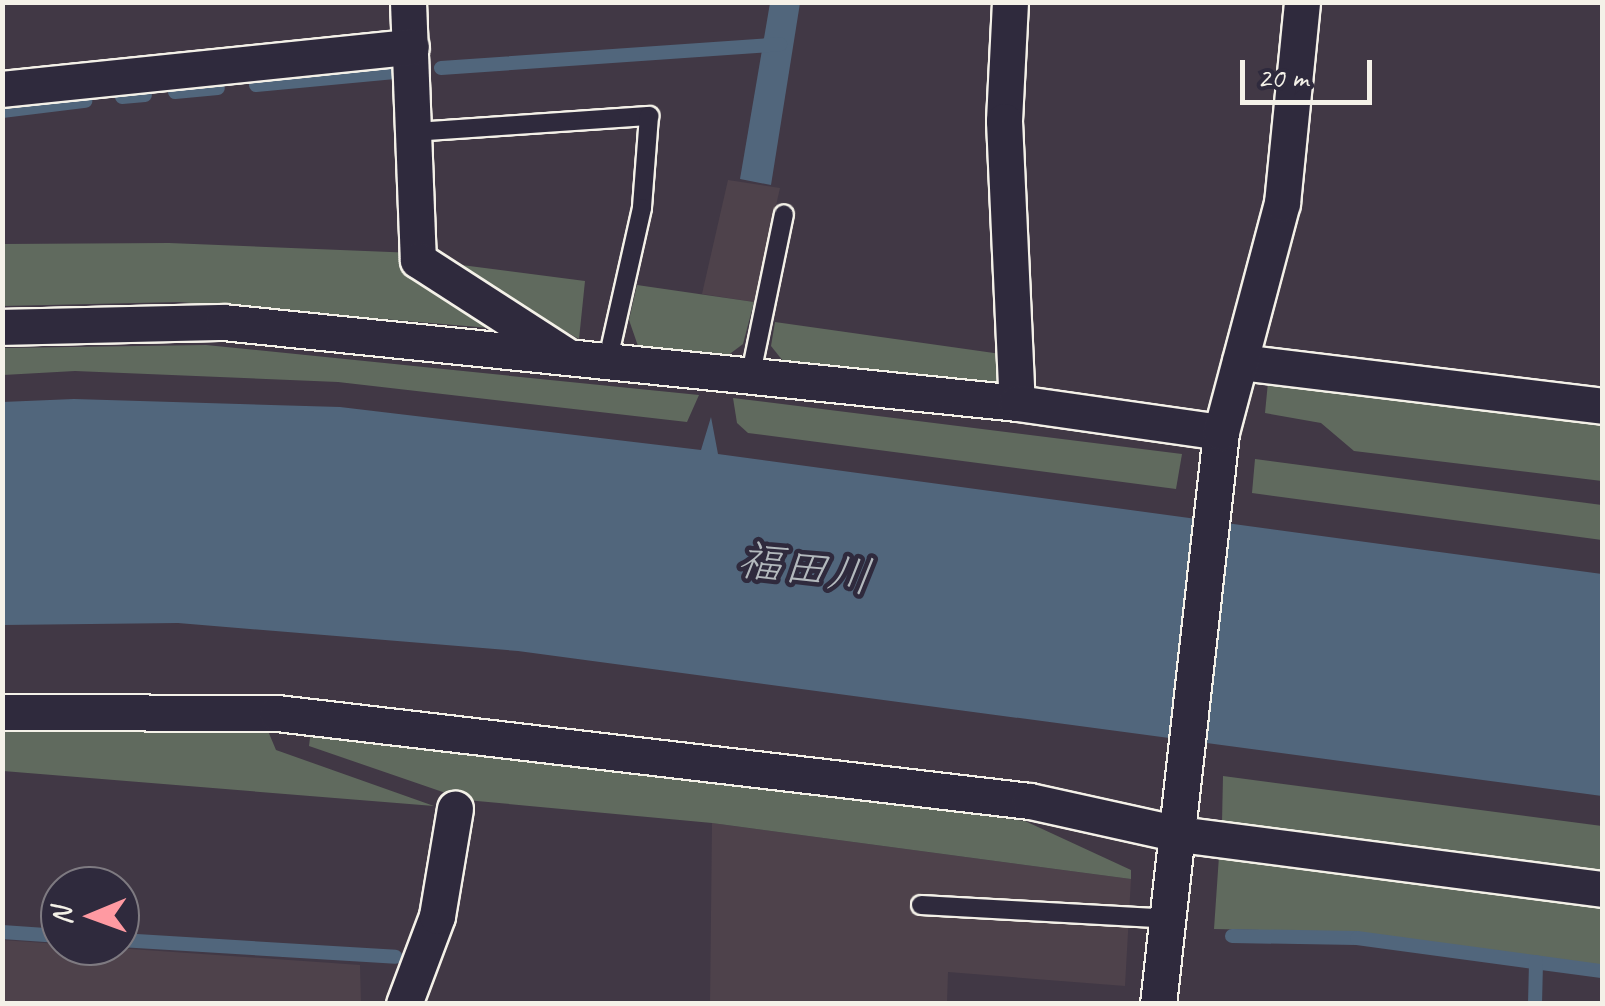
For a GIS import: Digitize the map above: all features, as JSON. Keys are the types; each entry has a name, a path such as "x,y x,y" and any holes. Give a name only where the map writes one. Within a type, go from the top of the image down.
{"street":[{"path":"408,2 418,260 589,361"},
{"path":"1010,2 1004,122 1017,402"},
{"path":"1158,1004 1222,432 1282,203 1302,2"},
{"path":"2,89 411,47"},
{"path":"2,327 223,322 1017,402 1222,432"},
{"path":"1240,362 1602,406"},
{"path":"2,712 277,713 1030,801 1179,834 1602,889"},
{"path":"404,1004 438,916 455,808"}],"lane":[{"path":"414,132 649,116 642,208 589,361"},
{"path":"750,378 784,214"},
{"path":"921,905 1169,919"}],"shaded area":[{"path":"728,180 780,188 754,302 702,294"},
{"path":"712,823 1131,879 1125,986 948,972 947,1003 710,1004"},
{"path":"2,940 40,943 40,966 140,966 140,950 360,965 361,1003 3,1003"}],"green space":[{"path":"169,243 415,253 502,329 179,302 3,306 2,244"},
{"path":"446,263 585,281 579,339"},
{"path":"637,285 754,302 743,344 727,356 638,346 629,320"},
{"path":"775,322 1001,354 1003,390 787,366 771,346"},
{"path":"206,345 699,395 687,422 338,382 75,371 3,375 3,348"},
{"path":"1268,382 1602,420 1602,481 1354,451 1321,423 1265,413"},
{"path":"733,398 1182,454 1176,489 748,433 737,423"},
{"path":"1255,459 1602,505 1602,540 1252,493"},
{"path":"97,725 268,731 276,750 434,806 3,771 2,729"},
{"path":"311,730 1025,821 1131,870 1131,879 712,823 466,800 309,746"},
{"path":"1223,776 1602,826 1602,872 1222,823"},
{"path":"1219,856 1602,906 1602,965 1354,932 1214,929"}],"water":[{"path":"770,3 800,3 771,185 740,179"},
{"name":"福田川","path":"74,399 340,407 701,450 711,417 718,454 1602,574 1602,796 518,651 178,623 3,625 2,402"}],"waterway":[{"path":"441,68 780,44"},
{"path":"256,85 397,72"},
{"path":"175,92 218,88"},
{"path":"122,97 145,95"},
{"path":"2,111 85,101"},
{"path":"2,932 40,935"},
{"path":"1232,936 1357,938 1602,971"},
{"path":"140,941 395,957"},
{"path":"1535,1004 1536,962"}]}
